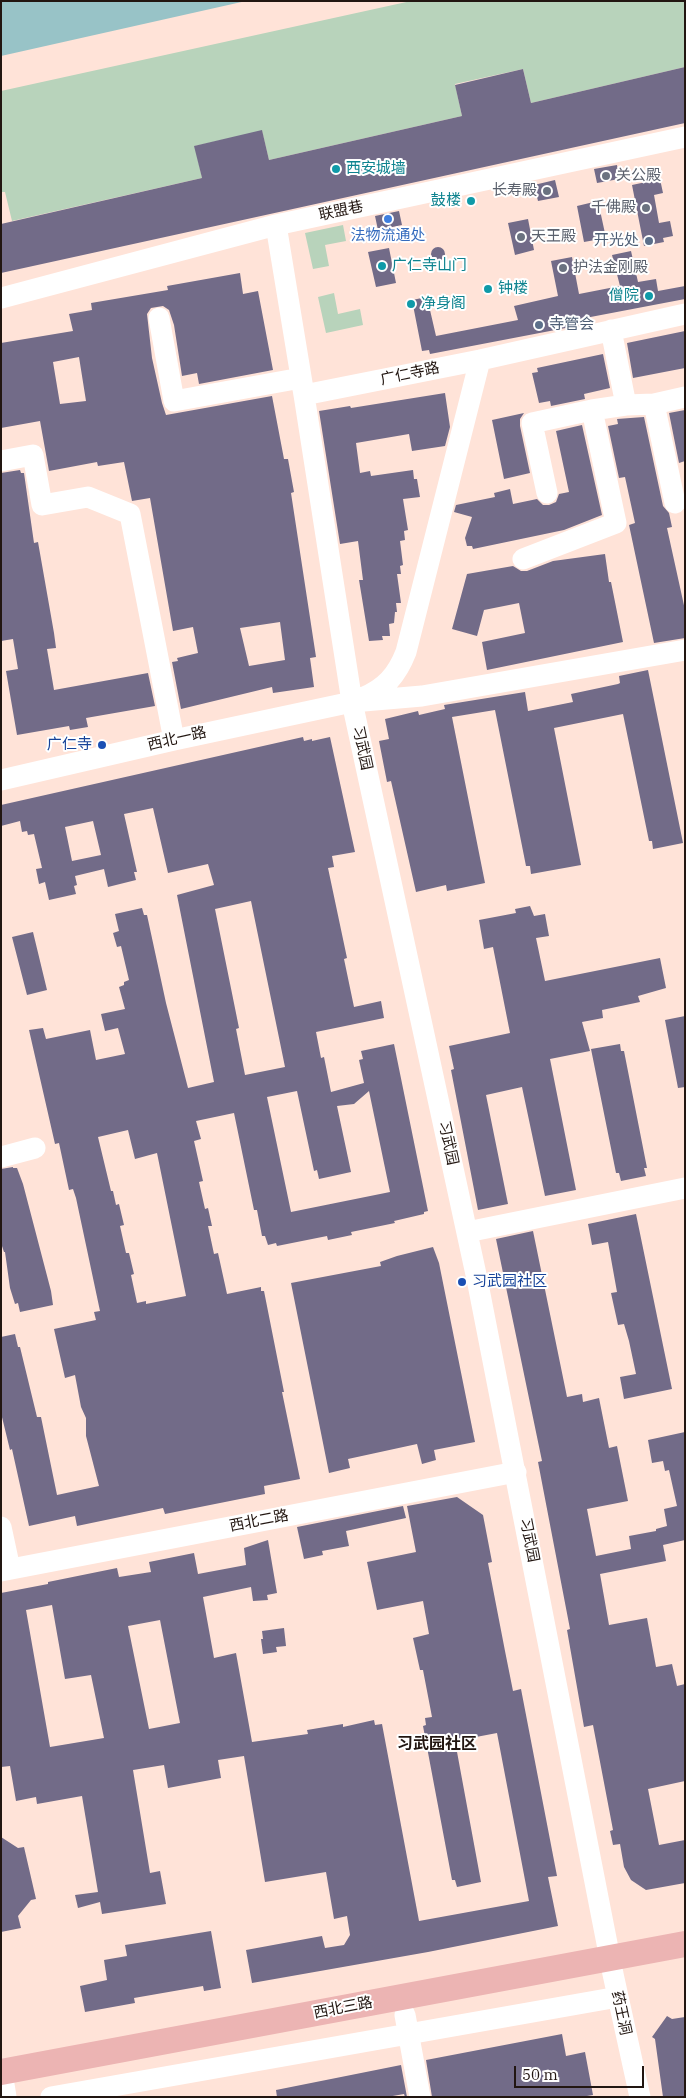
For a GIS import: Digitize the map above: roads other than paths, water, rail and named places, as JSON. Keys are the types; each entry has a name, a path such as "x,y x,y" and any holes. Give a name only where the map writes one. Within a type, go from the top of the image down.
{"main road":[{"name":"西北三路","path":"3,2083 614,1976 685,1944"},
{"name":"西北三路","path":"3,2083 407,2024 685,1961"}],"street":[{"name":"联盟巷","path":"1,298 276,225 685,137"},
{"path":"276,225 302,386"},
{"name":"广仁寺路","path":"159,318 174,401 302,386 480,360 685,314"},
{"path":"611,330 626,405"},
{"path":"352,702 374,693 395,676 406,652 480,360"},
{"name":"习武园","path":"302,386 352,702 467,1232 516,1472 614,1976"},
{"path":"547,494 532,423 592,410 626,405 654,404 685,397"},
{"path":"654,404 676,503"},
{"path":"523,559 616,523 592,410"},
{"path":"1,461 33,455 42,505 88,496 130,514 174,740"},
{"path":"352,702 422,696 685,650"},
{"name":"西北一路","path":"1,780 174,740 352,702"},
{"path":"1,1157 35,1148"},
{"path":"467,1232 685,1188"},
{"name":"西北二路","path":"6,1570 516,1472"},
{"path":"1,1527 6,1570"},
{"name":"药王洞","path":"614,1976 640,2097"},
{"path":"51,2097 407,2024 420,2097"}],"water":[{"path":"1,1 246,1 1,56"}],"place":[{"name":"西安城墙","path":"336,169"},
{"name":"关公殿","path":"606,176"},
{"name":"长寿殿","path":"547,191"},
{"name":"鼓楼","path":"471,201"},
{"name":"千佛殿","path":"646,208"},
{"name":"法物流通处","path":"388,219"},
{"name":"天王殿","path":"521,237"},
{"name":"开光处","path":"649,241"},
{"name":"广仁寺山门","path":"382,266"},
{"name":"护法金刚殿","path":"563,268"},
{"name":"钟楼","path":"488,289"},
{"name":"僧院","path":"649,296"},
{"name":"净身阁","path":"411,304"},
{"name":"寺管会","path":"539,325"},
{"name":"广仁寺","path":"102,745"},
{"name":"习武园社区","path":"462,1282"}],"district":[{"name":"习武园社区","path":"437,1744"}]}
